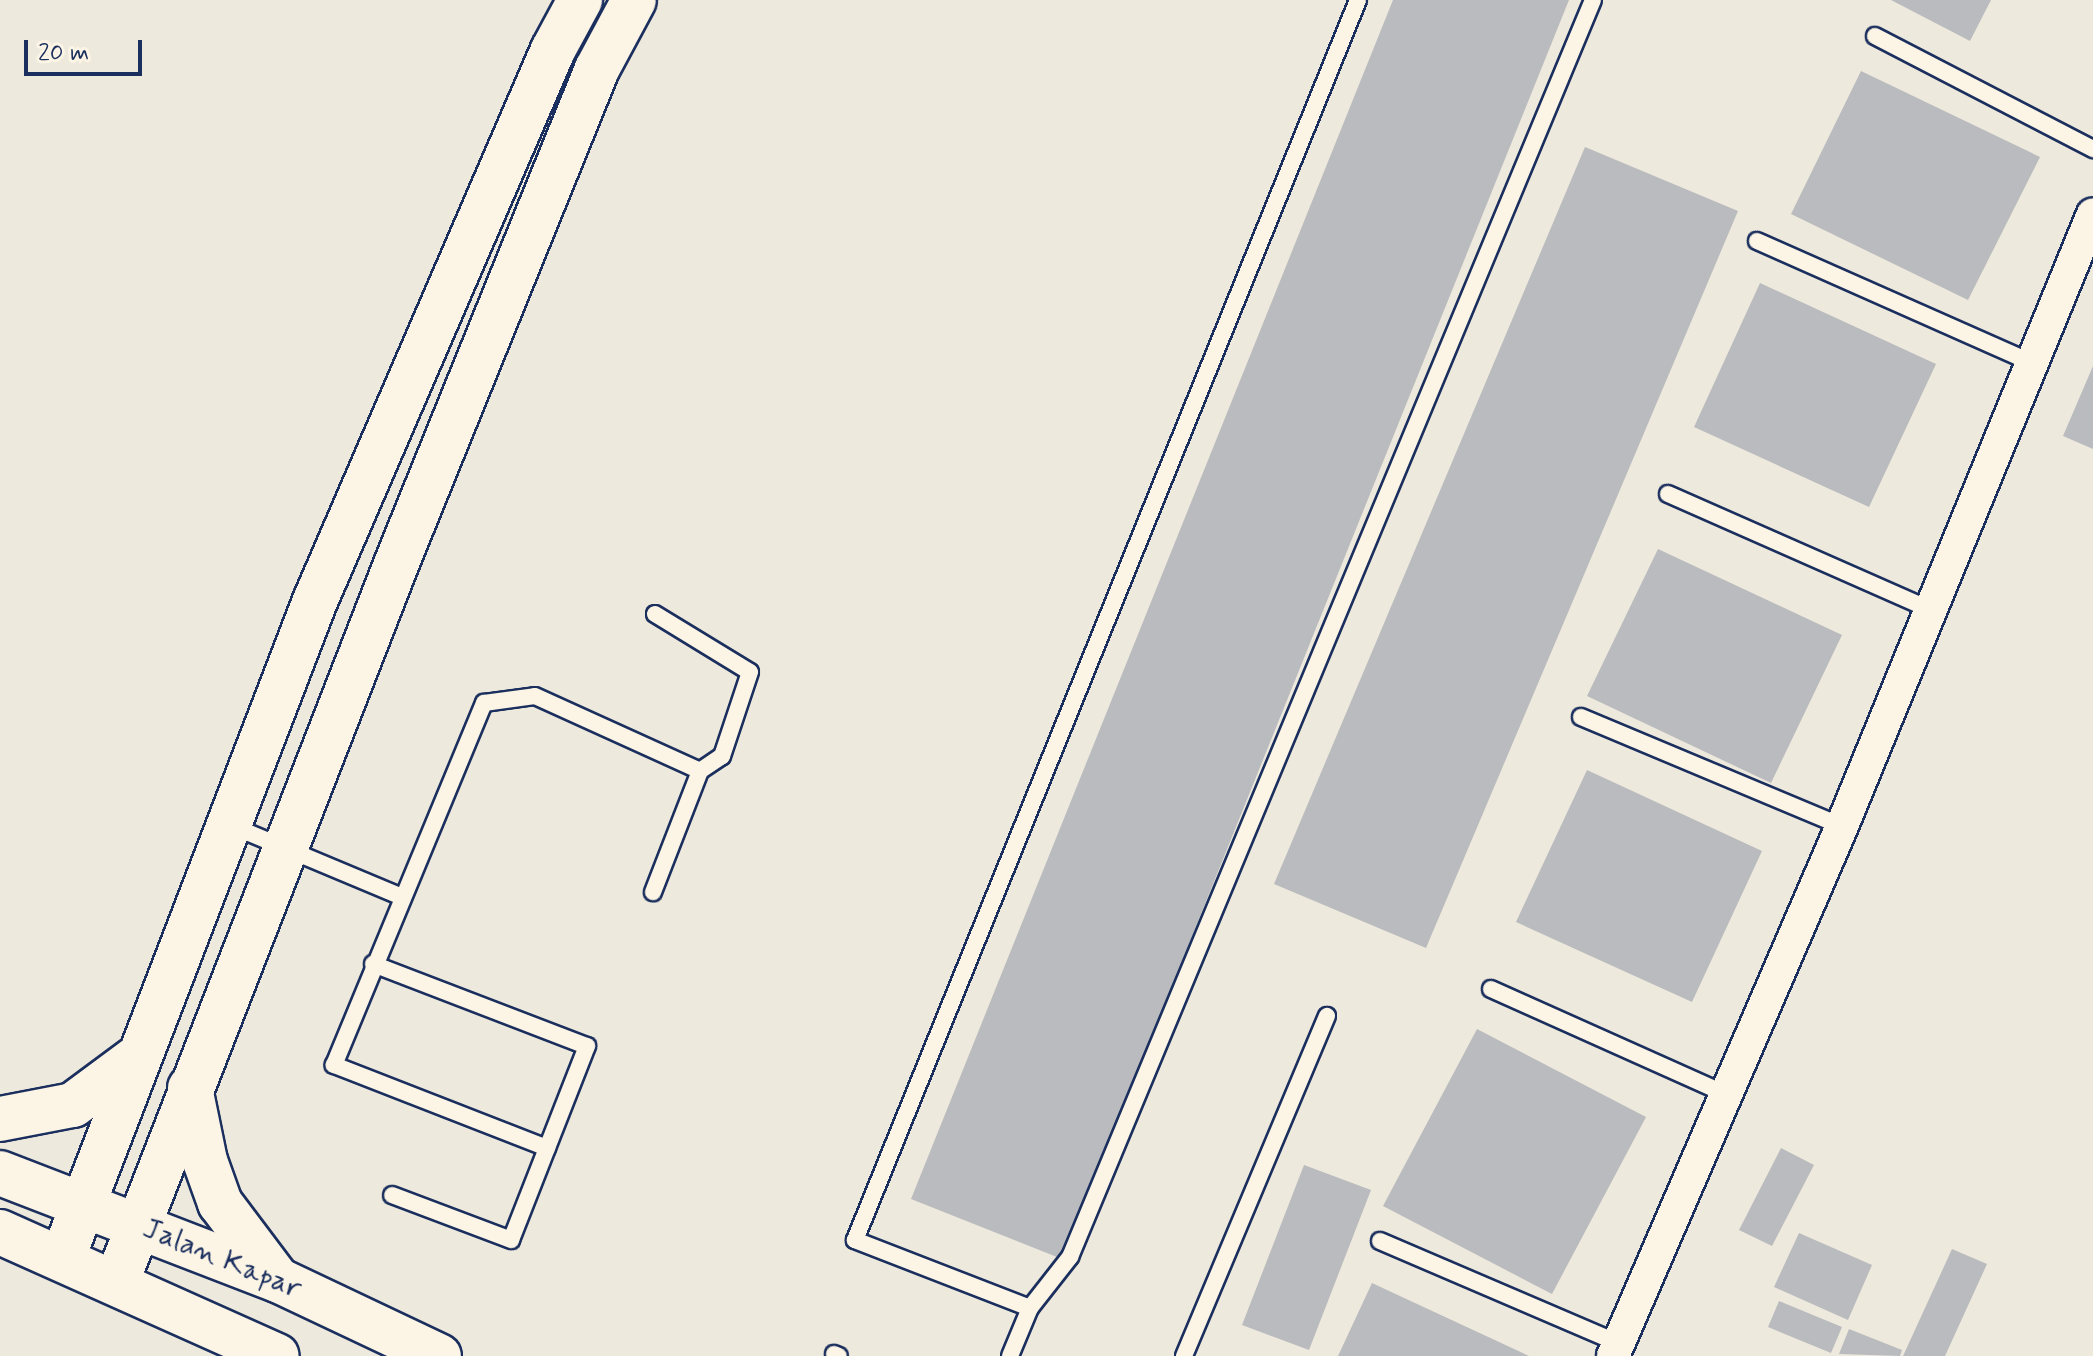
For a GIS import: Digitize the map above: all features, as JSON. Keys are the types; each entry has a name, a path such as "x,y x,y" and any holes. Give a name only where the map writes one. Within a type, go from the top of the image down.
{"highway":[{"path":"63,1257 136,1058 315,601 553,50 580,0"},
{"path":"117,1281 285,848 597,69 634,0"},
{"path":"0,1119 73,1105 136,1058"},
{"path":"190,1088 220,1203 278,1280"},
{"name":"Jalan Kapar","path":"0,1173 140,1224 278,1280 439,1356"},
{"name":"Jalan Kapar","path":"0,1232 117,1281 277,1356"}],"street":[{"path":"1616,1350 1842,826 2093,214"}],"lane":[{"path":"1030,1308 855,1240 1358,0"},
{"path":"1010,1356 1030,1308 1070,1257 1593,0"},
{"path":"1875,36 2093,149"},
{"path":"1757,241 2032,363"},
{"path":"1668,494 1931,610"},
{"path":"653,892 700,771 722,756 750,672 655,614"},
{"path":"547,1148 334,1065 373,964 484,703 535,696 700,771"},
{"path":"1581,717 1842,826"},
{"path":"228,824 402,897"},
{"path":"373,964 587,1046 511,1240 392,1195"},
{"path":"1491,989 1726,1094"},
{"path":"1184,1356 1327,1016"},
{"path":"1380,1241 1616,1350"}],"building":[{"path":"1393,0 1569,0 1062,1259 911,1199"},
{"path":"1891,0 1991,0 1970,41"},
{"path":"1861,71 2040,157 1968,300 1791,214"},
{"path":"1585,147 1738,211 1426,948 1274,884"},
{"path":"1760,283 1936,364 1869,507 1694,427"},
{"path":"2093,366 2093,449 2063,436"},
{"path":"1658,549 1842,635 1771,783 1587,696"},
{"path":"1587,770 1762,851 1692,1002 1516,922"},
{"path":"1477,1029 1646,1117 1552,1294 1383,1206"},
{"path":"1781,1148 1814,1165 1772,1246 1739,1230"},
{"path":"1304,1165 1371,1190 1309,1350 1242,1325"},
{"path":"1799,1233 1872,1265 1848,1320 1774,1287"},
{"path":"1952,1249 1987,1264 1945,1356 1903,1356"},
{"path":"1372,1283 1415,1303 1529,1356 1338,1356"},
{"path":"1779,1301 1842,1327 1831,1353 1768,1327"},
{"path":"1849,1329 1902,1350 1900,1356 1839,1354"}]}
